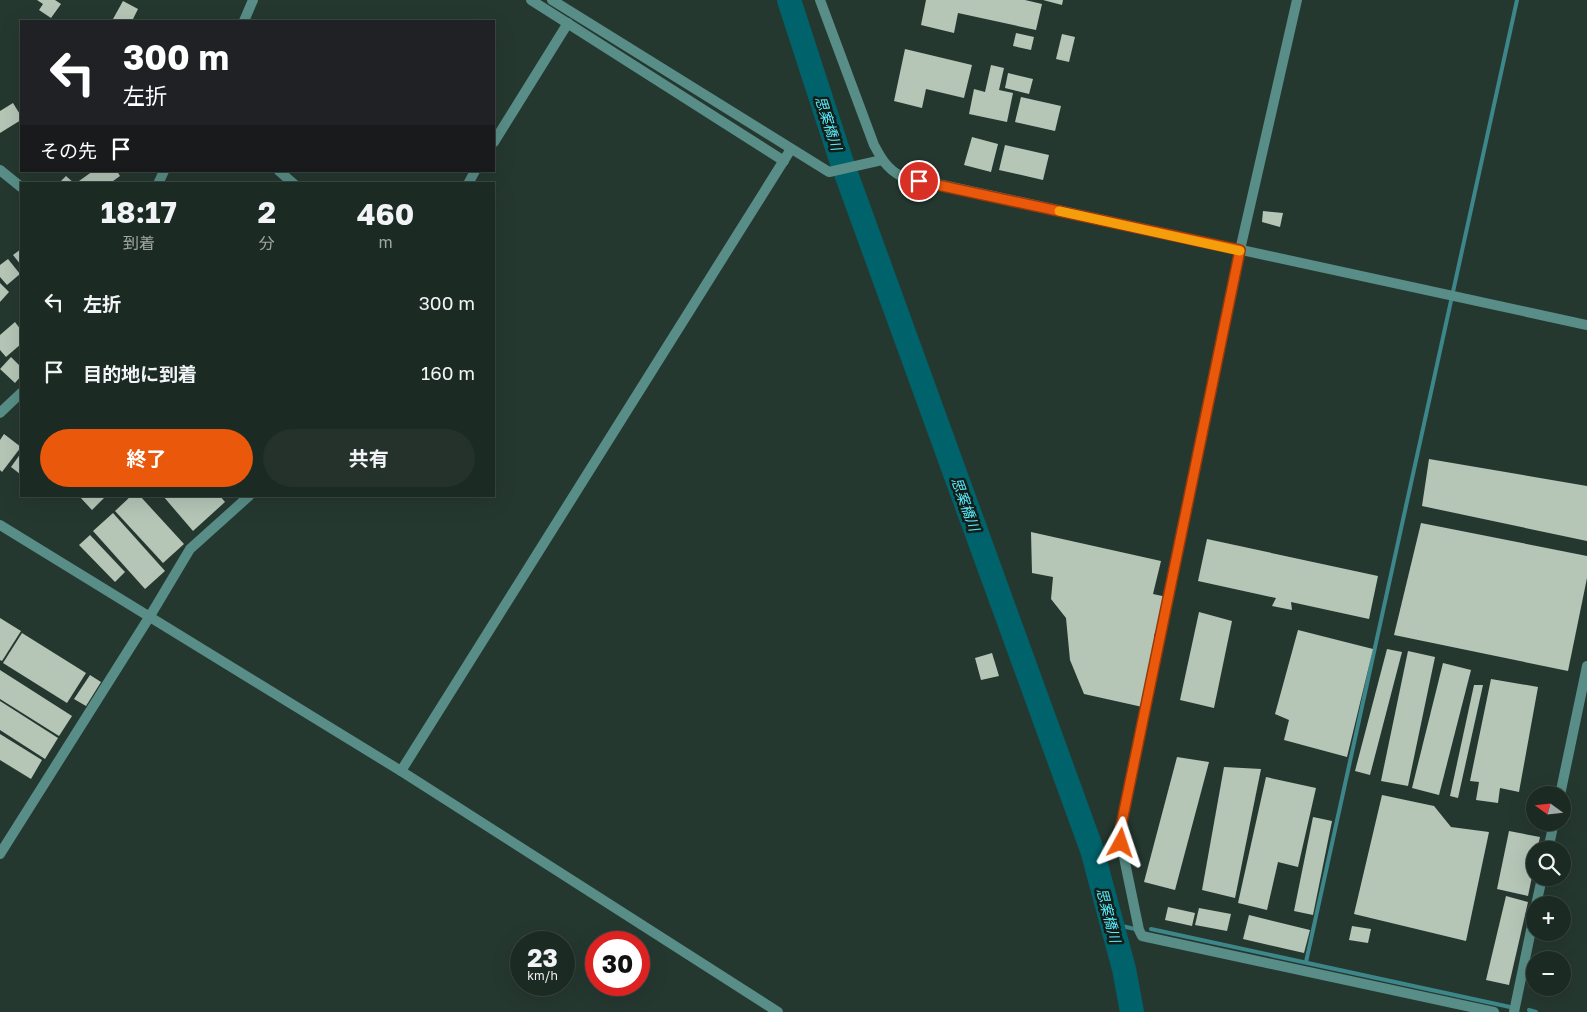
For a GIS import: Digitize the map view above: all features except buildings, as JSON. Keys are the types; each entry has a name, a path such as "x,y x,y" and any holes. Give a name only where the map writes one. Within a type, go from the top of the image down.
{"street":[{"path":"244,20 253,0"},
{"path":"531,0 784,161"},
{"path":"552,0 829,172 872,164 882,160"},
{"path":"820,0 874,145 882,160 892,171 901,176 1587,325"},
{"path":"1297,0 1240,250 1121,826 1121,843 1139,930 1142,936 1494,1012"},
{"path":"495,140 568,23"},
{"path":"401,771 791,149"},
{"path":"0,170 20,186"},
{"path":"280,172 292,182"},
{"path":"0,413 20,394"},
{"path":"0,854 190,549 248,497"},
{"path":"0,525 401,771 778,1012"},
{"path":"1562,786 1587,666"},
{"path":"1514,1012 1529,941"}],"waterway":[{"name":"思案橋川","path":"789,0 840,157 1092,850 1124,969 1132,1012"},
{"path":"1306,962 1517,0"},
{"path":"1113,924 1135,929"},
{"path":"1151,929 1510,1007"},
{"path":"1529,1010 1536,1012"}],"slow traffic":[{"path":"1059,211 1240,251"}],"route":[{"path":"919,181 1240,250 1121,826 1121,843"}]}
